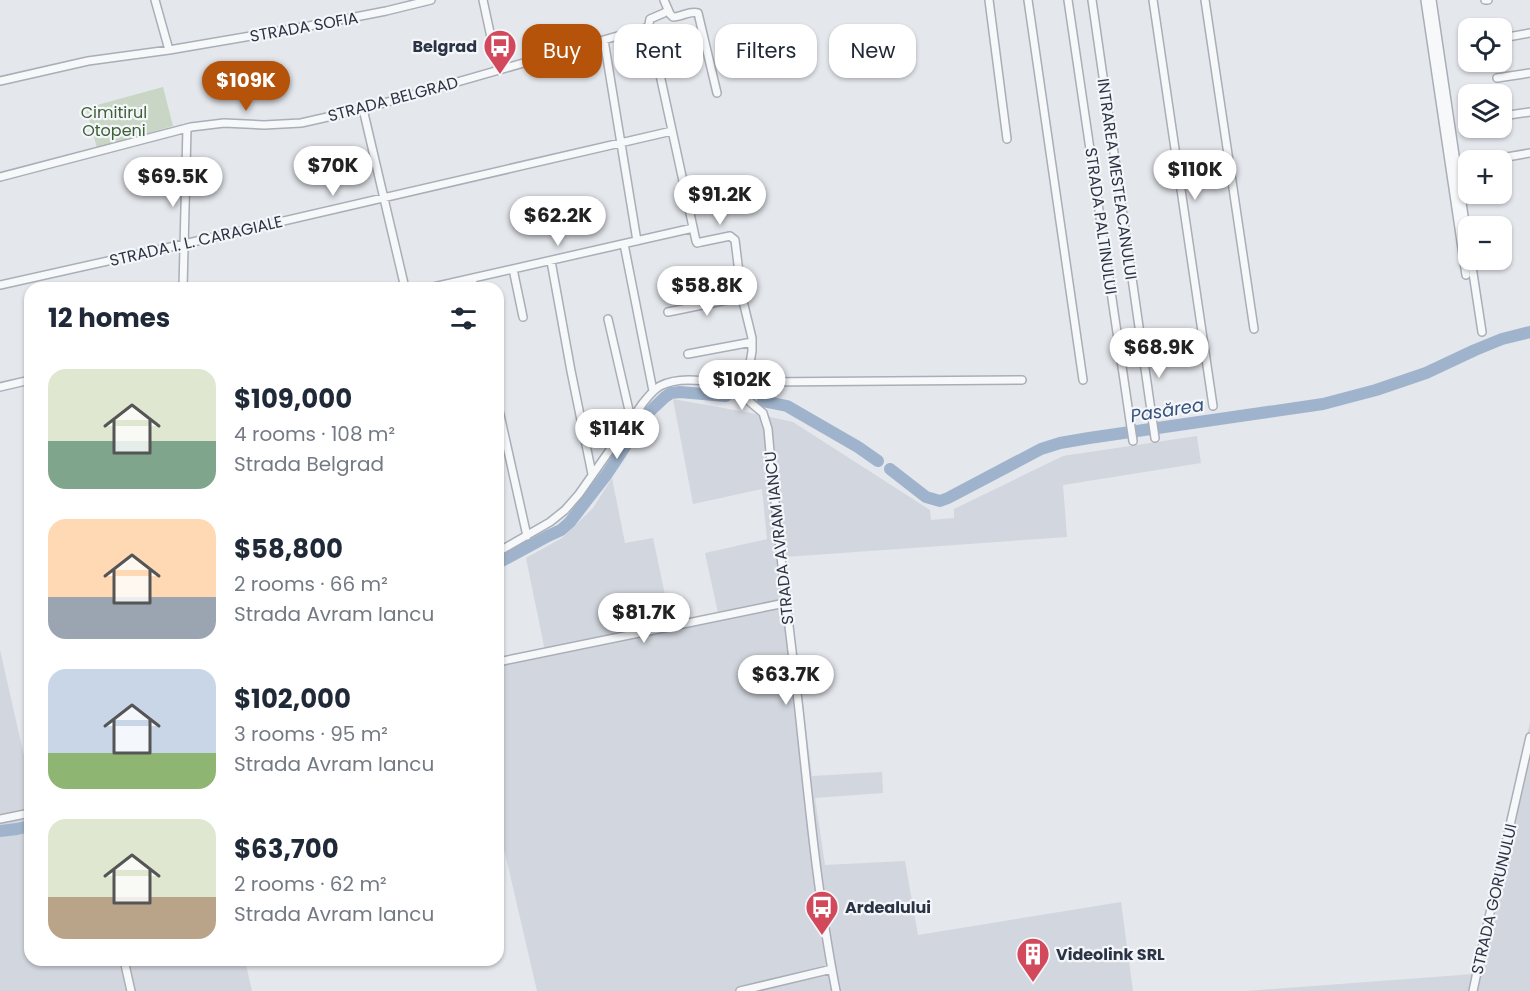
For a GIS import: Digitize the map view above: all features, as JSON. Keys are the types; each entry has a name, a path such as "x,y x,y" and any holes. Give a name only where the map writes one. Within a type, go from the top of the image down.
{"street":[{"path":"155,0 169,50"},
{"name":"STRADA SOFIA","path":"0,81 88,61 169,50 375,14 431,0"},
{"path":"483,0 498,70"},
{"path":"664,0 673,17 684,16 692,12 698,13 717,93"},
{"path":"989,0 1007,139"},
{"path":"1028,0 1083,380"},
{"name":"STRADA PALTINULUI","path":"1068,0 1133,441"},
{"name":"INTRAREA MESTEACANULUI","path":"1092,0 1155,438"},
{"path":"1152,0 1213,406"},
{"path":"1206,0 1254,329"},
{"path":"1425,0 1466,275"},
{"path":"1432,0 1464,216"},
{"name":"STRADA BELGRAD","path":"649,24 650,19 668,10"},
{"path":"1512,36 1530,33"},
{"name":"STRADA BELGRAD","path":"0,177 187,128 212,124 301,123 363,109 614,37"},
{"path":"604,40 637,242"},
{"path":"1497,78 1530,73"},
{"path":"504,549 550,522 565,510 579,494 631,419 653,391 660,386 675,381 693,380 725,385 745,393 752,342 742,297 733,237 697,243 696,241 660,78"},
{"path":"363,109 404,282"},
{"path":"1512,115 1530,112"},
{"path":"183,282 187,128"},
{"name":"STRADA I. L. CARAGIALE","path":"0,285 672,131"},
{"path":"1512,156 1530,153"},
{"path":"459,282 693,228"},
{"path":"624,244 653,391"},
{"path":"550,261 592,474"},
{"path":"513,269 523,317"},
{"path":"1473,270 1482,332"},
{"path":"668,312 742,297"},
{"path":"608,319 631,419"},
{"path":"688,354 752,342"},
{"path":"747,382 1022,380"},
{"path":"0,387 24,381"},
{"name":"STRADA AVRAM IANCU","path":"745,393 750,402 764,413 768,429 785,603 822,904 836,991"},
{"path":"504,433 527,536"},
{"path":"504,661 785,603"},
{"name":"STRADA GORUNULUI","path":"1473,991 1530,737"},
{"path":"0,819 24,814"},
{"path":"125,966 131,991"},
{"path":"740,991 832,969"}],"shaded area":[{"path":"673,399 793,422 930,510 931,520 954,518 954,509 1063,456 1197,436 1201,463 1063,485 1067,537 785,557 812,776 882,772 883,793 815,798 825,865 905,861 918,935 1121,902 1133,991 537,991 504,849 504,666 546,656 526,558 562,538 593,508 612,478 625,543 653,538 671,623 718,613 705,553 767,539 762,489 693,504"},
{"path":"0,650 24,756 24,966 246,966 252,991 0,991"},
{"path":"1530,722 1530,991 1245,991 1474,974"}],"green space":[{"name":"Cimitirul Otopeni","path":"163,87 173,126 97,148 86,108"}],"waterway":[{"name":"Pasărea","path":"890,469 926,497 940,501 1041,449 1060,443 1323,404 1376,390 1426,373 1502,339 1530,332"},
{"name":"Pasărea","path":"504,560 561,530 570,522 607,474 646,415 665,397 671,393 680,392 726,396"},
{"name":"Pasărea","path":"763,401 787,406 878,461"},
{"name":"Pasărea","path":"0,831 24,827"}],"place":[{"name":"Belgrad","path":"500,75"},
{"name":"Ardealului","path":"822,936"},
{"name":"Videolink SRL","path":"1033,983"}]}
